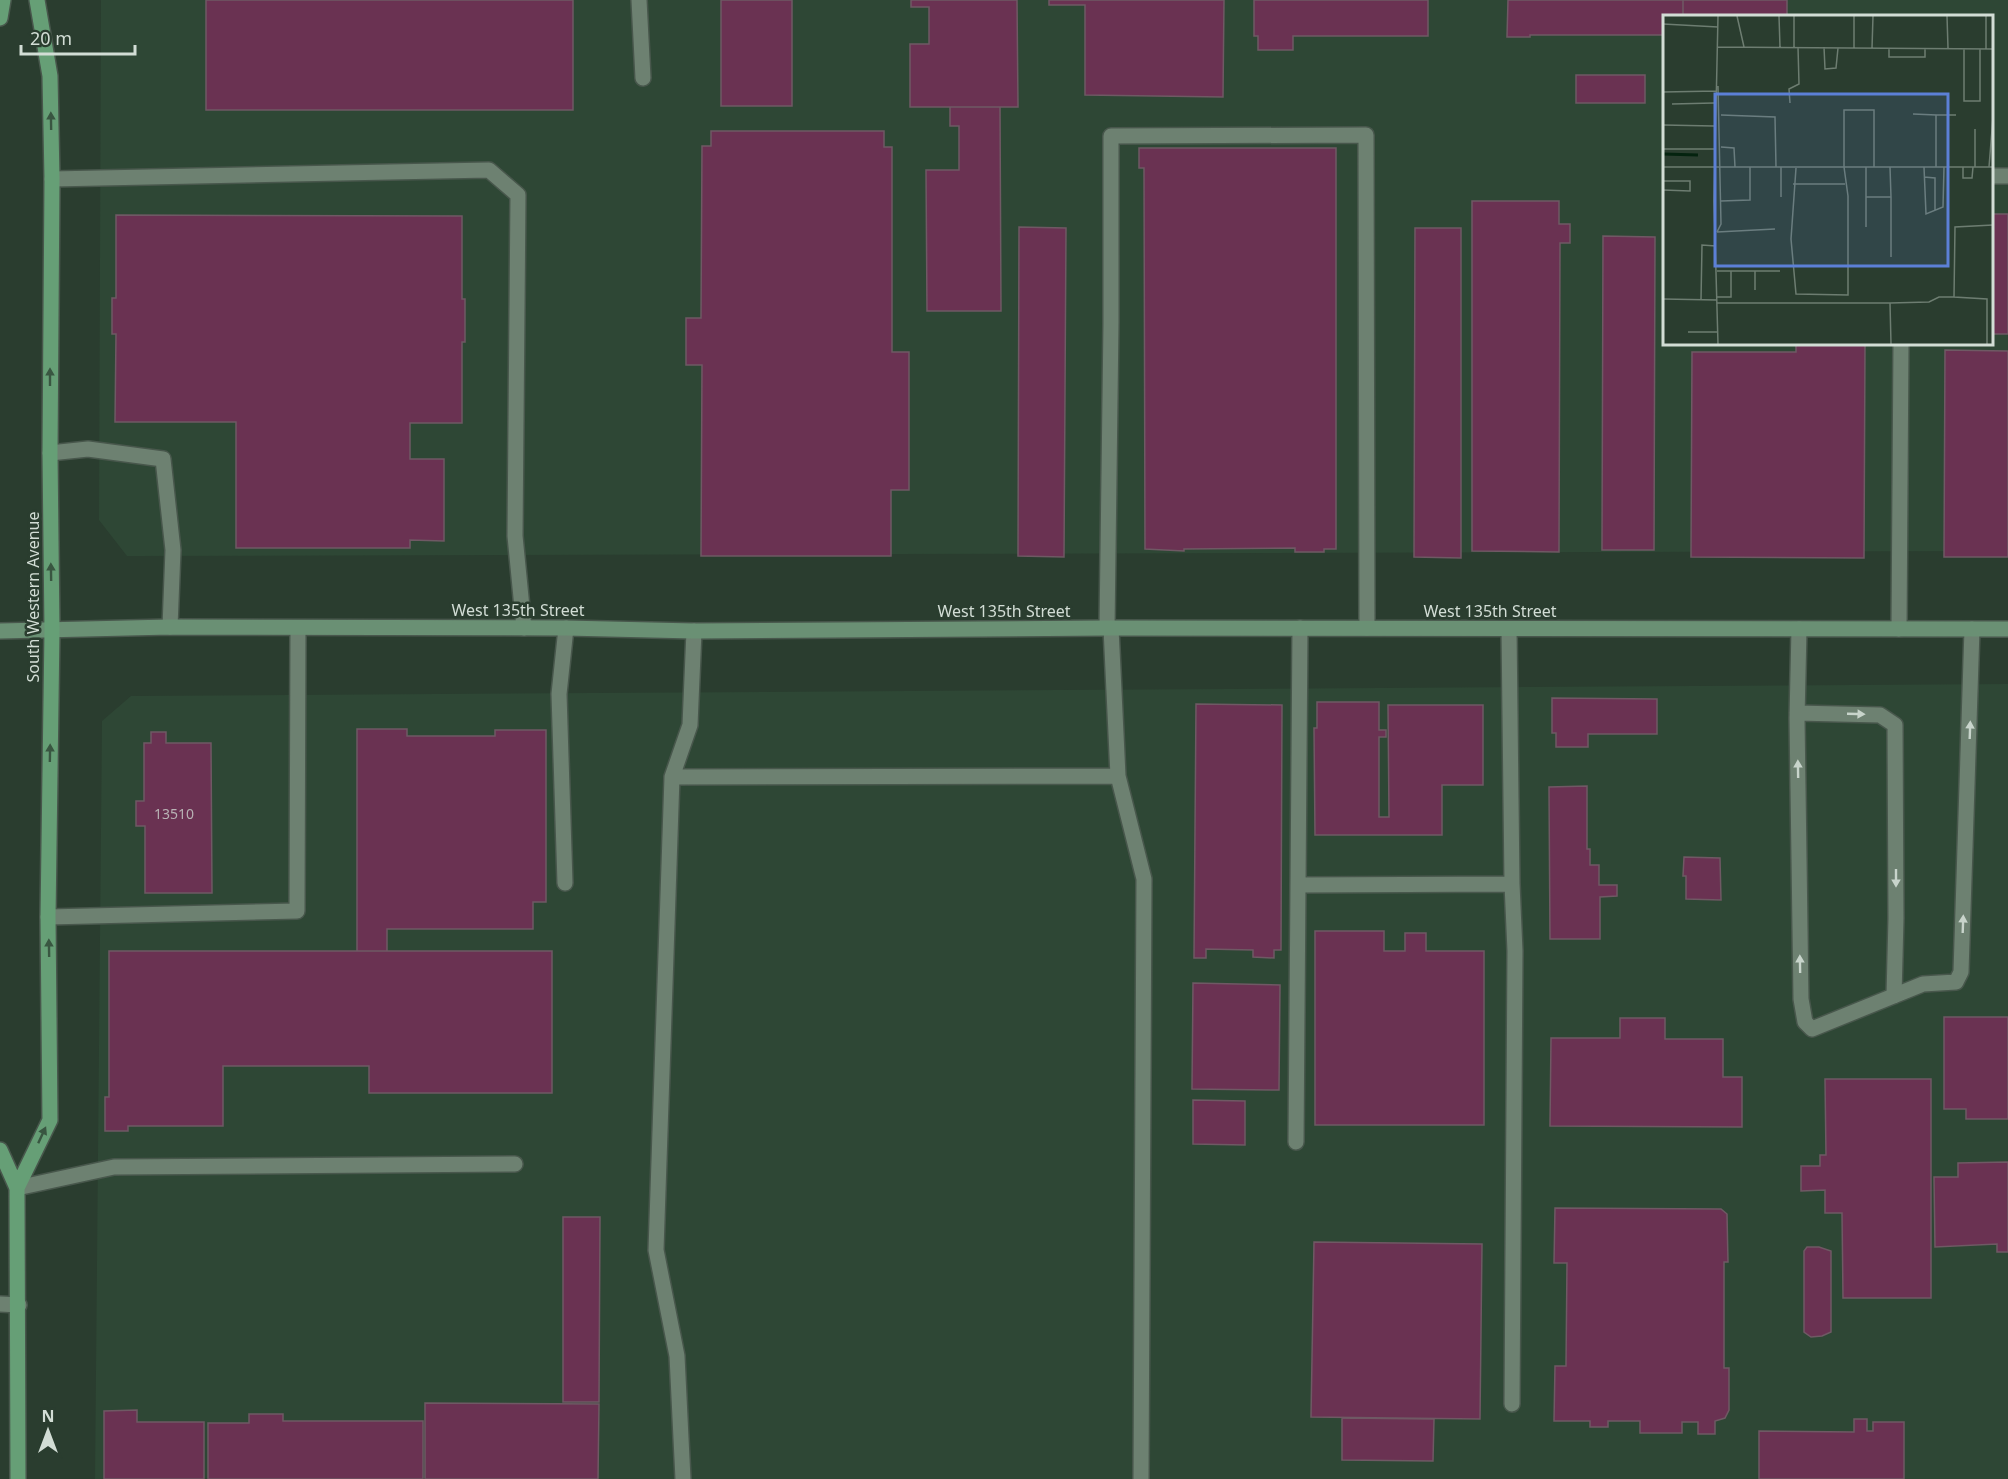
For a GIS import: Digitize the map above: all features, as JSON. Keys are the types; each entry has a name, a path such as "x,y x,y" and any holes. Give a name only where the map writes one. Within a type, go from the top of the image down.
{"main road":[{"path":"0,18 3,0"},
{"name":"South Western Avenue","path":"18,1188 50,1120 48,917 52,630 50,453 52,179 50,76 38,0"},
{"name":"South Western Avenue","path":"0,1150 18,1188 18,1479"}],"street":[{"name":"West 135th Street","path":"0,631 170,627 566,628 694,631 1109,628 2008,629"}],"lane":[{"path":"639,0 644,78"},
{"path":"1141,1479 1144,879 1118,776 1109,628 1111,136 1366,135 1367,628"},
{"path":"52,179 489,170 519,195 515,536 524,628"},
{"path":"1899,629 1901,345"},
{"path":"50,453 88,449 164,459 173,550 170,627"},
{"path":"48,917 297,911 298,628"},
{"path":"565,883 560,694 566,628"},
{"path":"1296,1142 1300,628"},
{"path":"1509,629 1515,951 1512,1404"},
{"path":"1799,629 1797,713 1801,999 1805,1022 1812,1029 1923,984 1956,982 1961,972 1972,629"},
{"path":"683,1479 677,1356 656,1250 672,777 690,725 694,631"},
{"path":"1797,713 1880,715 1895,725 1894,996"},
{"path":"672,777 1118,776"},
{"path":"1298,885 1512,884"},
{"path":"18,1188 114,1167 515,1164"},
{"path":"0,1304 19,1305"}],"shaded area":[{"path":"101,0 2008,0 2008,551 127,556 99,520"},
{"path":"2008,684 2008,1479 95,1479 102,721 131,696"}],"building":[{"path":"206,0 573,0 573,110 206,110"},
{"path":"721,0 792,0 792,106 721,106"},
{"path":"911,0 1017,0 1018,107 910,107 910,44 929,44 929,7 911,7"},
{"path":"1049,0 1224,0 1223,97 1085,95 1085,5 1049,5"},
{"path":"1254,0 1428,0 1428,36 1293,36 1293,50 1258,50 1258,36 1254,36"},
{"path":"1508,0 1683,0 1683,15 1663,15 1663,35 1507,37"},
{"path":"1683,0 1787,0 1787,15 1683,15"},
{"path":"1576,75 1645,75 1645,103 1576,103"},
{"path":"950,107 1000,107 1001,311 927,311 926,170 959,170 959,126 950,126"},
{"path":"711,131 884,131 884,147 892,147 892,352 909,352 909,490 891,490 891,556 701,556 702,365 686,365 686,318 701,318 702,146 711,146"},
{"path":"1139,148 1336,148 1336,549 1324,549 1324,552 1295,552 1295,548 1184,549 1184,551 1145,549 1144,168 1139,168"},
{"path":"1472,201 1559,201 1559,224 1570,224 1570,243 1560,243 1559,552 1472,551"},
{"path":"1993,214 2008,214 2008,334 1993,334"},
{"path":"116,215 462,216 462,299 465,299 465,342 462,342 462,423 410,423 410,459 444,459 444,541 410,540 410,548 236,548 236,422 115,422 116,334 112,334 112,298 116,298"},
{"path":"1019,227 1066,228 1064,557 1018,556"},
{"path":"1415,228 1461,228 1461,558 1414,557"},
{"path":"1603,236 1655,237 1654,550 1602,550"},
{"path":"1796,345 1865,345 1864,558 1691,557 1692,352 1796,352"},
{"path":"1945,350 2008,351 2008,557 1944,557"},
{"path":"1552,698 1657,699 1657,734 1588,734 1588,747 1556,747 1556,733 1552,733"},
{"path":"1317,702 1379,702 1379,730 1386,730 1386,737 1379,737 1379,817 1389,817 1388,705 1483,705 1483,785 1442,785 1442,835 1315,835 1314,728 1317,728"},
{"path":"1196,704 1282,705 1281,950 1274,950 1274,958 1253,957 1253,950 1206,949 1206,958 1194,958"},
{"path":"357,729 407,729 407,736 495,736 495,730 546,730 546,902 533,902 533,929 387,929 387,951 357,951"},
{"path":"151,732 166,732 166,743 211,743 212,893 145,893 145,826 136,826 136,801 144,801 144,743 151,743"},
{"path":"1587,786 1587,849 1590,849 1590,865 1599,865 1599,885 1617,885 1617,896 1600,897 1600,939 1550,939 1549,787"},
{"path":"1684,857 1720,858 1721,900 1686,899 1686,876 1683,876"},
{"path":"1315,931 1384,931 1384,951 1405,951 1405,933 1426,933 1426,951 1484,951 1484,1125 1315,1125"},
{"path":"109,951 552,951 552,1093 369,1093 369,1066 223,1066 223,1126 128,1126 128,1131 105,1131 105,1097 109,1097"},
{"path":"1193,983 1280,985 1279,1090 1192,1089"},
{"path":"1944,1017 2008,1017 2008,1119 1966,1119 1966,1109 1944,1109"},
{"path":"1620,1018 1665,1018 1665,1039 1723,1039 1723,1077 1742,1077 1742,1127 1550,1126 1551,1038 1620,1038"},
{"path":"1825,1079 1931,1079 1931,1298 1843,1298 1842,1213 1825,1213 1825,1190 1801,1191 1801,1166 1820,1166 1820,1155 1826,1155"},
{"path":"1193,1100 1245,1101 1245,1145 1193,1144"},
{"path":"2008,1162 2008,1252 1997,1252 1997,1244 1935,1247 1934,1177 1958,1177 1958,1163"},
{"path":"1555,1208 1721,1209 1727,1214 1728,1262 1724,1262 1724,1368 1729,1368 1729,1410 1725,1418 1715,1421 1715,1434 1698,1434 1698,1422 1682,1422 1682,1433 1640,1433 1640,1421 1608,1421 1608,1427 1590,1427 1590,1421 1554,1421 1555,1366 1566,1366 1567,1263 1554,1263"},
{"path":"563,1217 600,1217 599,1402 563,1402"},
{"path":"1314,1242 1482,1244 1480,1419 1311,1417"},
{"path":"1807,1247 1819,1247 1831,1251 1831,1332 1822,1336 1811,1337 1804,1332 1804,1251"},
{"path":"425,1403 599,1404 598,1479 425,1479"},
{"path":"137,1410 137,1422 204,1422 204,1479 104,1479 104,1411"},
{"path":"249,1414 283,1414 283,1421 423,1421 423,1479 208,1479 208,1423 249,1423"},
{"path":"1342,1418 1434,1419 1433,1461 1342,1460"},
{"path":"1854,1419 1867,1419 1867,1431 1873,1431 1873,1422 1904,1422 1904,1479 1759,1479 1759,1431 1854,1432"}]}
